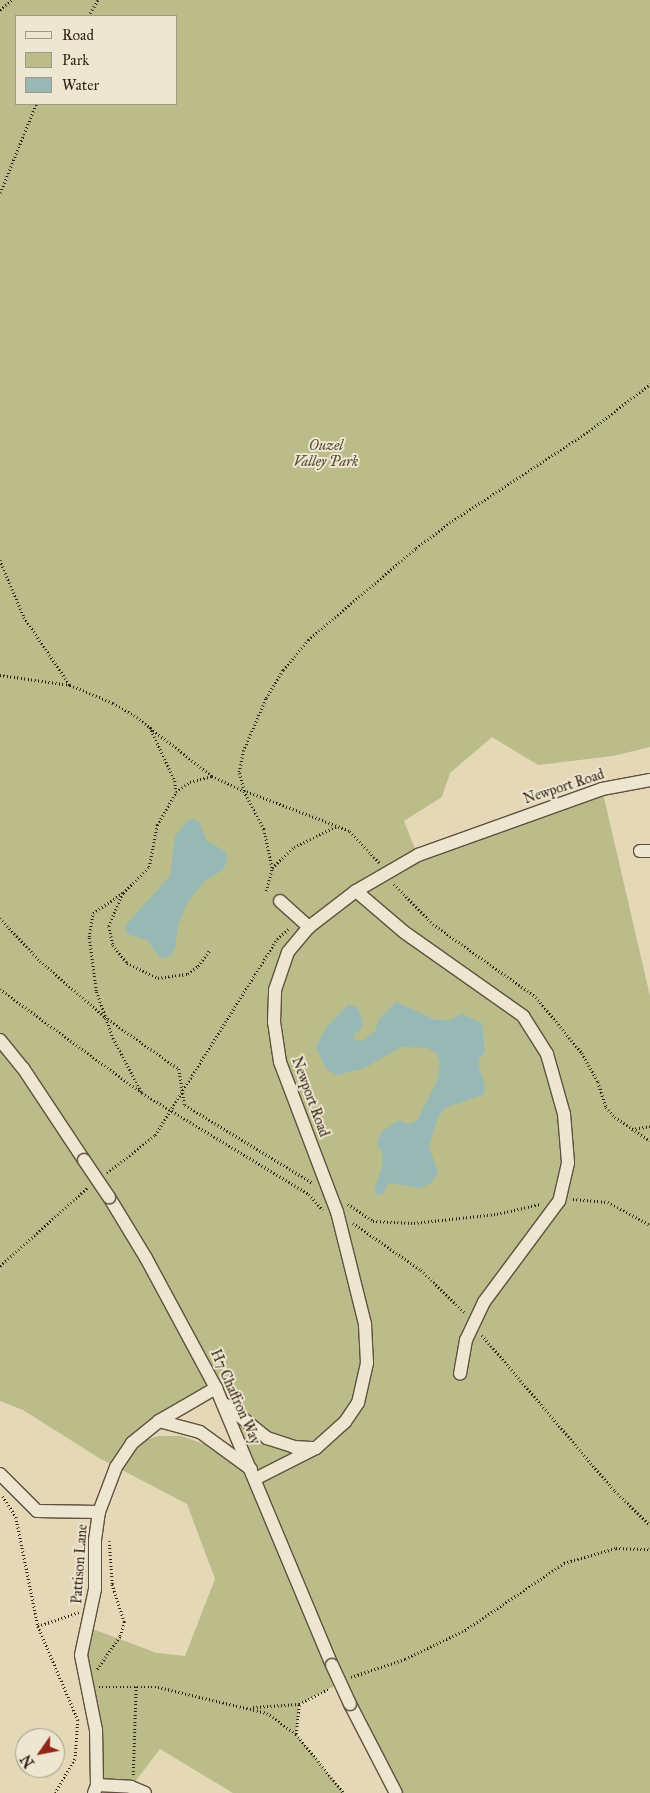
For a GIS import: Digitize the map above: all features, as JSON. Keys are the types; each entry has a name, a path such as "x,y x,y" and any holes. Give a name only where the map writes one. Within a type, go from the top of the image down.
{"street":[{"name":"Newport Road","path":"253,1474 316,1448 345,1422 358,1402 367,1362 365,1324 337,1212 288,1088 280,1062 274,1022 275,990 279,973 288,952 305,923 384,871 493,826 602,789 650,780"},
{"path":"356,891 404,932 500,997 523,1016 538,1035 557,1088 568,1140 568,1163 559,1201 531,1242 505,1272 473,1322 466,1340 460,1373"},
{"path":"280,901 305,923"},
{"name":"H7 Chaffron Way","path":"0,1040 23,1068 109,1197 146,1258 216,1388 332,1665 396,1793"},
{"name":"Pattison Lane","path":"95,1789 96,1730 86,1692 81,1655 92,1608 99,1512 116,1467 132,1443 159,1421 216,1388"},
{"path":"222,1401 267,1438 294,1447 316,1448"},
{"path":"159,1421 200,1432 253,1474"},
{"path":"0,1474 37,1510 99,1512"},
{"path":"95,1789 131,1787 145,1793"}],"path":[{"path":"0,10 12,0"},
{"path":"89,15 98,0"},
{"path":"0,193 36,105"},
{"path":"266,891 272,868 264,829 244,791 239,772 250,732 283,670 308,640 452,520 589,432 650,384"},
{"path":"0,560 28,624 70,685"},
{"path":"0,675 70,685 114,703 150,726 212,776 244,791 337,826 361,840 384,871"},
{"path":"150,726 175,781 176,792"},
{"path":"142,1093 105,1017 96,991 90,922 100,906 123,893 149,867 157,825 176,792 190,782 212,776"},
{"path":"272,868 306,839 337,826"},
{"path":"123,893 111,915 109,934 118,954 127,963 158,978 178,977 198,966 209,950"},
{"path":"0,918 40,961 105,1017 179,1070 185,1105 373,1221 414,1223 497,1214 559,1201 592,1199 608,1202 650,1225"},
{"path":"102,1176 155,1135 278,939 305,923"},
{"path":"0,989 142,1093 309,1194 321,1209 337,1212 421,1270 445,1290 592,1465 650,1525"},
{"path":"631,1129 650,1126"},
{"path":"0,1266 96,1182"},
{"path":"0,1494 16,1517 38,1626 78,1720 75,1759 55,1793"},
{"path":"95,1674 120,1636 124,1622 112,1584 109,1541"},
{"path":"349,1679 405,1659 465,1630 564,1564 616,1548 650,1549"},
{"path":"38,1626 92,1608"},
{"path":"98,1680 100,1687"},
{"path":"70,1698 100,1687 136,1685 250,1707 267,1713 296,1734 344,1793"},
{"path":"131,1787 136,1759 136,1685"},
{"path":"250,1707 299,1704 332,1687"},
{"path":"296,1734 299,1704"}],"green space":[{"name":"Ouzel Valley Park","path":"0,0 650,0 650,747 613,756 538,765 492,737 450,773 442,797 404,821 417,854 602,789 650,996 650,1793 396,1793 340,1683 299,1704 296,1734 344,1793 233,1793 160,1749 131,1787 97,1785 96,1730 83,1677 87,1627 157,1653 185,1656 215,1579 187,1504 99,1458 23,1410 0,1401","holes":["216,1388 254,1479 204,1444 181,1436 159,1436 134,1443"]}],"water":[{"path":"193,819 199,821 206,840 226,852 227,861 223,870 206,880 188,901 178,925 175,949 169,957 160,958 147,940 127,934 125,926 170,876 175,836 187,821"},
{"path":"396,1002 436,1020 450,1020 462,1014 482,1023 485,1052 479,1059 479,1068 485,1085 483,1095 445,1108 437,1119 429,1147 438,1172 431,1183 420,1188 388,1183 383,1194 376,1195 375,1189 382,1166 382,1152 377,1144 381,1132 399,1120 408,1124 417,1121 437,1081 440,1065 437,1054 428,1048 401,1047 365,1068 337,1075 326,1069 316,1047 326,1028 348,1005 357,1007 361,1015 363,1027 354,1035 355,1040 362,1041 375,1031 379,1019"}]}
